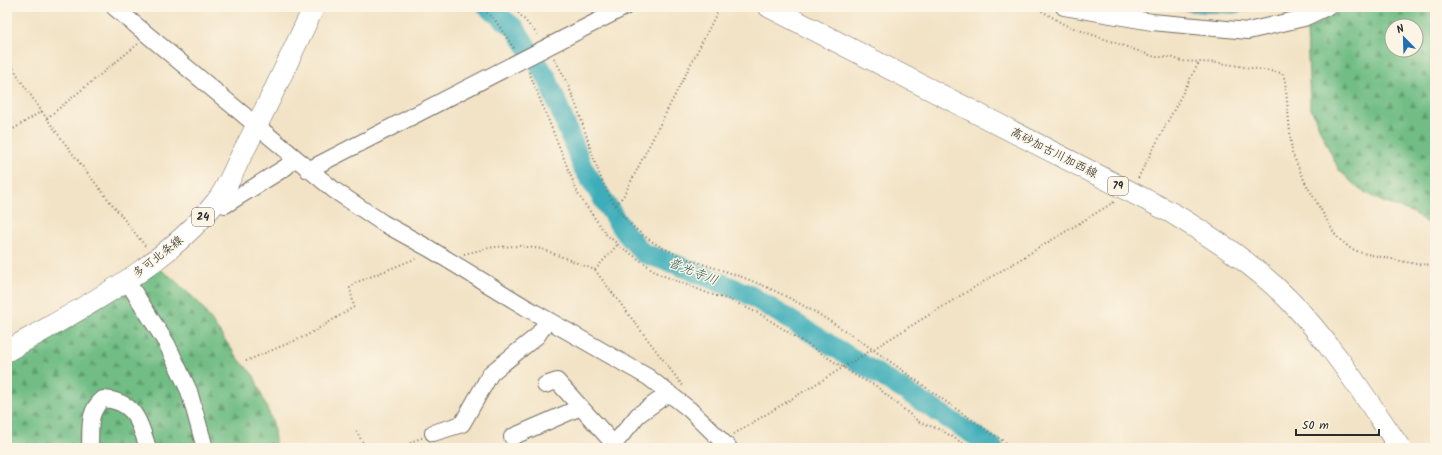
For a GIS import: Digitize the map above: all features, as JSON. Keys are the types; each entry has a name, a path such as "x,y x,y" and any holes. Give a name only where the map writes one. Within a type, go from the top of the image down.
{"main road":[{"name":"多可北条線","path":"7,351 127,281 185,237 217,201 256,127 314,7"},
{"name":"高砂加古川加西線","path":"769,7 1172,213 1205,233 1246,262 1288,299 1330,346 1400,448"}],"street":[{"path":"114,7 256,127 334,190 383,223 430,249 548,320 675,392 726,444"},
{"path":"308,170 625,7"},
{"path":"1064,7 1152,22 1248,31 1304,18 1327,7"},
{"path":"217,201 225,205 286,167 294,158"},
{"path":"127,281 167,344 189,391 205,448"},
{"path":"433,433 462,424 491,373 537,336 548,320"},
{"path":"545,385 557,381 581,407 612,446 638,415 675,392"},
{"path":"90,448 91,416 96,405 103,399 116,400 129,406 135,414 148,448"},
{"path":"512,437 581,407"}],"path":[{"path":"481,7 512,42 523,59 579,196 606,234 659,274 710,294 730,300 760,314 876,386 919,422 941,430 971,448"},
{"path":"513,7 546,48 558,66 581,120 606,190 624,217 645,236 671,253 772,289 808,309 873,350 1016,448"},
{"path":"616,205 624,195 720,7"},
{"path":"1041,7 1042,11 1065,25 1151,55 1171,57 1181,61 1220,63 1282,73 1285,80 1292,154 1305,182 1336,236 1350,248 1362,253 1416,264 1435,264"},
{"path":"47,118 148,36"},
{"path":"7,58 23,85 92,180 156,260"},
{"path":"726,444 845,367 1130,192 1199,62"},
{"path":"7,133 42,111"},
{"path":"595,270 618,244"},
{"path":"450,261 454,257 493,247 520,246 542,249 595,270 675,392"},
{"path":"246,361 306,336 354,307 350,288 354,283 417,258 430,249"},
{"path":"356,431 366,448"},
{"path":"404,448 413,441 433,433"}],"green space":[{"path":"1344,7 1435,7 1435,229 1412,212 1385,203 1359,189 1339,170 1310,106 1307,30"},
{"path":"158,268 171,277 198,302 237,357 254,376 273,423 276,448 7,448 7,365"}],"water":[{"path":"1153,7 1263,7 1235,13 1200,12"}],"waterway":[{"name":"普光寺川","path":"487,7 515,28 547,78 583,168 622,229 643,253 675,264 748,294 891,382 994,448"}]}
